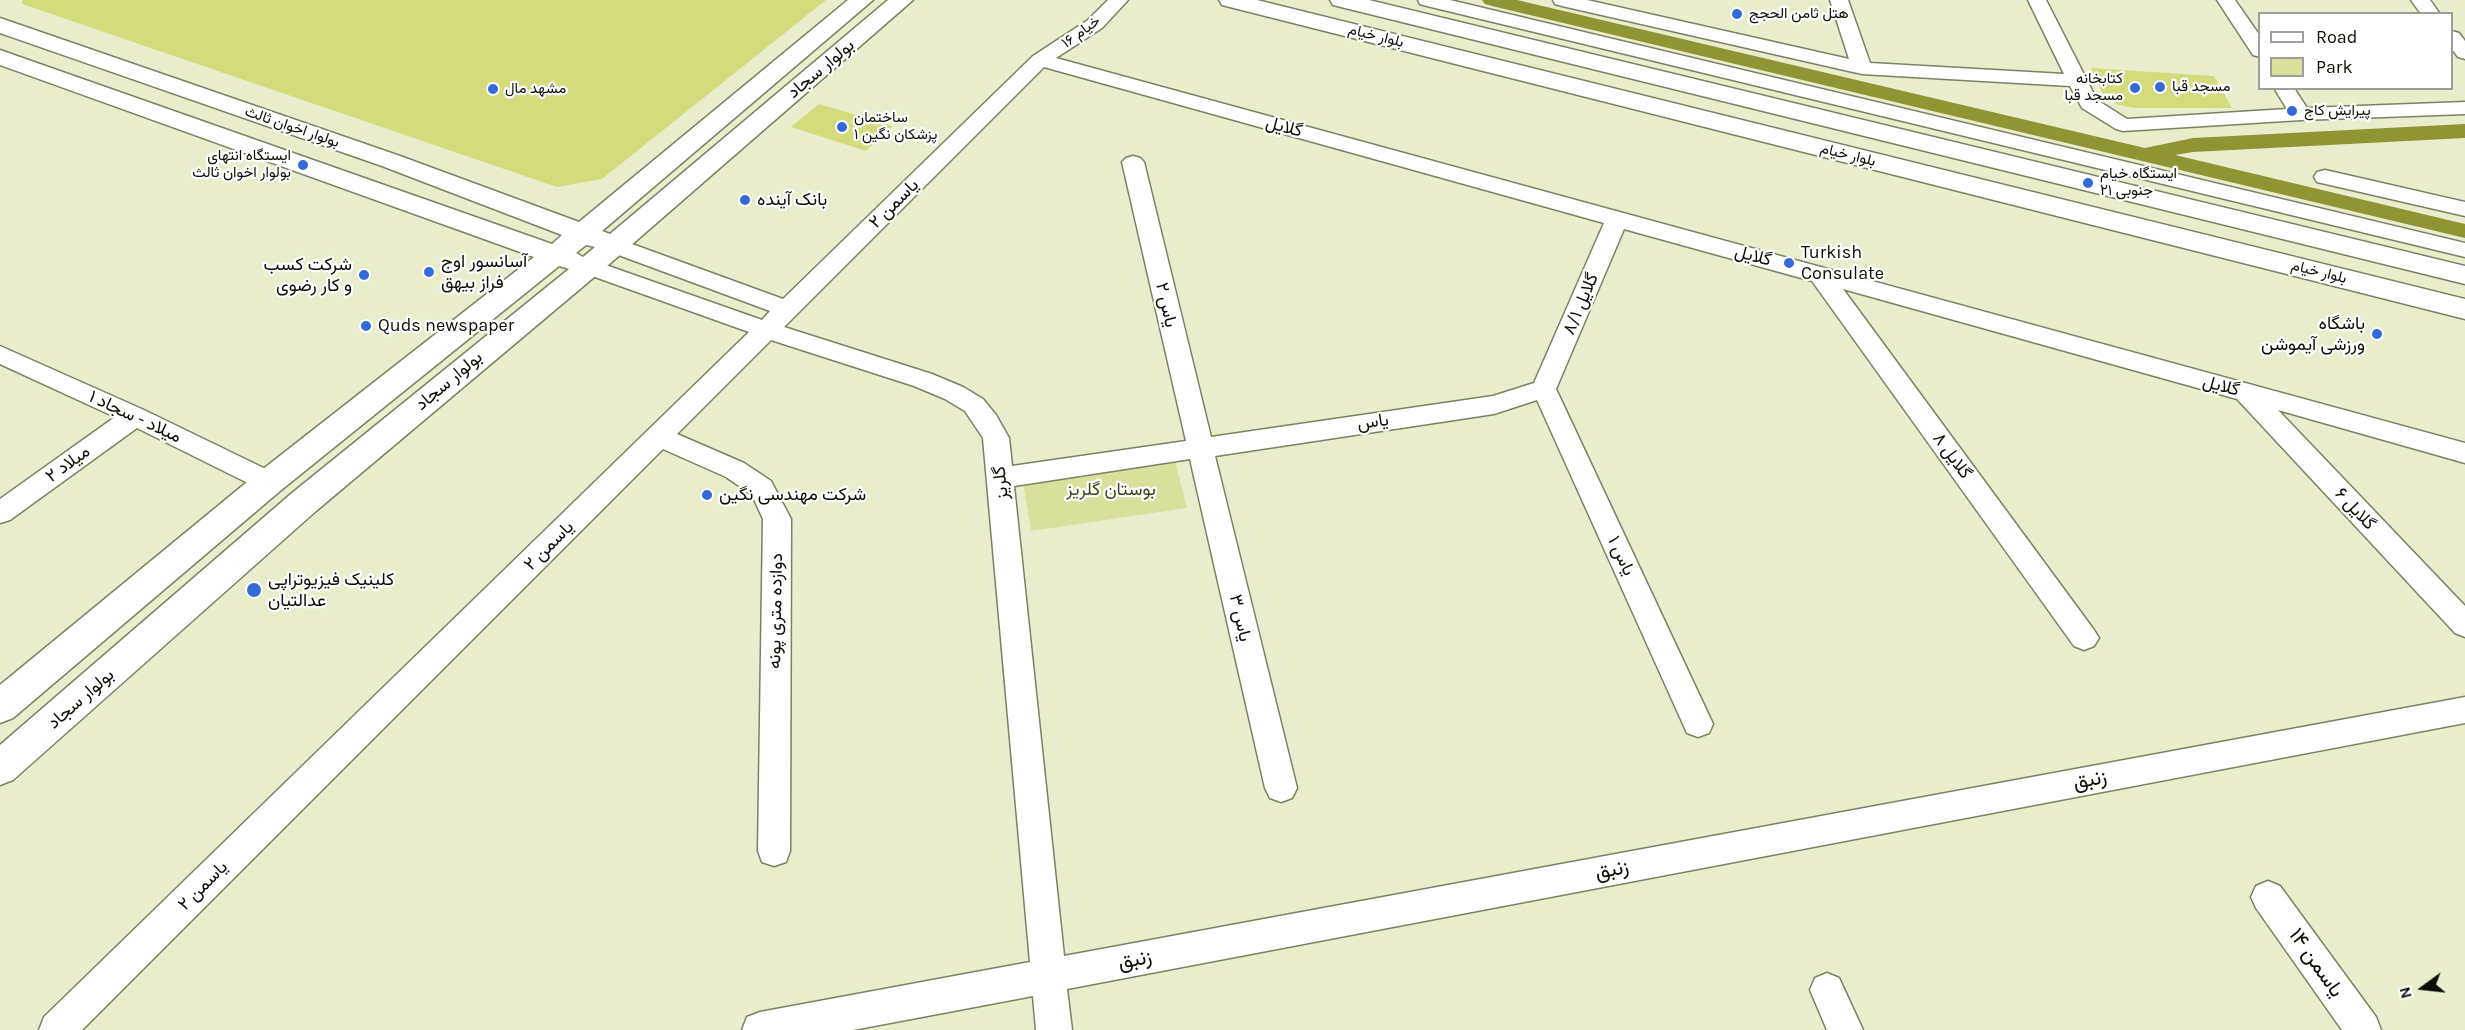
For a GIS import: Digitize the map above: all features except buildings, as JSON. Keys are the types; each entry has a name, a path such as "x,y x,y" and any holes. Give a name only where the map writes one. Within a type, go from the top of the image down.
{"main road":[{"name":"بولوار سجاد","path":"0,707 269,482 556,255 862,0"},
{"name":"بولوار سجاد","path":"0,768 304,502 589,267 902,0"},
{"name":"بلوار خیام","path":"1230,0 2465,309"},
{"name":"بلوار خیام","path":"1341,0 2465,275"},
{"name":"بولوار اخوان ثالث","path":"0,25 391,161 613,245"},
{"path":"0,57 589,267"},
{"path":"1569,85 1560,76 1560,67 1570,61 1586,60"}],"street":[{"name":"خیام ۱۶","path":"1040,60 1095,24 1119,0"},
{"path":"1427,0 2465,250"},
{"path":"1562,0 1862,68 2078,81"},
{"path":"1839,0 1862,68"},
{"path":"2037,0 2089,104 2124,125 2301,114 2465,108"},
{"path":"2226,0 2258,49"},
{"path":"2420,0 2429,12"},
{"path":"2453,39 2465,53"},
{"name":"گلایل","path":"1040,60 2465,453"},
{"name":"یاسمن ۲","path":"57,1030 1040,60"},
{"path":"2285,90 2301,114"},
{"name":"یاس ۲","path":"1133,162 1200,447"},
{"path":"2325,177 2465,209"},
{"name":"گلایل ۸/۱","path":"1544,389 1617,219"},
{"path":"613,245 787,309"},
{"name":"گلریز","path":"589,267 767,330 923,380 954,393 974,405 987,421 996,438 1053,1030"},
{"name":"گلایل ۸","path":"1820,275 2084,638"},
{"name":"میلاد - سجاد ۱","path":"0,354 135,416 269,482"},
{"name":"یاس","path":"1000,478 1494,405 1544,389"},
{"name":"یاس ۱","path":"1544,389 1698,724"},
{"name":"گلایل ۶","path":"2246,393 2465,625"},
{"name":"میلاد ۲","path":"0,513 135,416"},
{"name":"دوازده متری پونه","path":"660,436 735,470 762,488 777,519 774,851"},
{"name":"یاس ۳","path":"1200,447 1281,788"},
{"name":"زنبق","path":"760,1030 2465,710"},
{"name":"یاسمن ۱۴","path":"2268,897 2363,1030"},
{"path":"1827,990 1845,1030"}],"green space":[{"name":"بوستان گلریز","path":"1173,453 1187,508 1031,531 1022,475"}],"waterway":[{"path":"1492,0 2465,231"},
{"path":"2153,153 2193,145 2465,131"}],"place":[{"name":"هتل ثامن الحجج","path":"1737,14"},
{"name":"مسجد قبا","path":"2160,87"},
{"name":"کتابخانه مسجد قبا","path":"2135,88"},
{"name":"مشهد مال","path":"493,89"},
{"name":"پیرایش کاج","path":"2292,111"},
{"name":"ساختمان پزشکان نگین ۱","path":"842,127"},
{"name":"ایستگاه انتهای بولوار اخوان ثالث","path":"303,165"},
{"name":"ایستگاه خیام جنوبی ۲۱","path":"2088,183"},
{"name":"بانک آینده","path":"745,200"},
{"name":"Turkish Consulate","path":"1789,263"},
{"name":"آسانسور اوج فراز بیهق","path":"429,272"},
{"name":"شرکت کسب و کار رضوی","path":"364,275"},
{"name":"Quds newspaper","path":"366,326"},
{"name":"باشگاه ورزشی آیموشن","path":"2377,334"},
{"name":"شرکت مهندسی نگین","path":"707,495"},
{"name":"کلینیک فیزیوتراپی عدالتیان","path":"254,590"}]}
